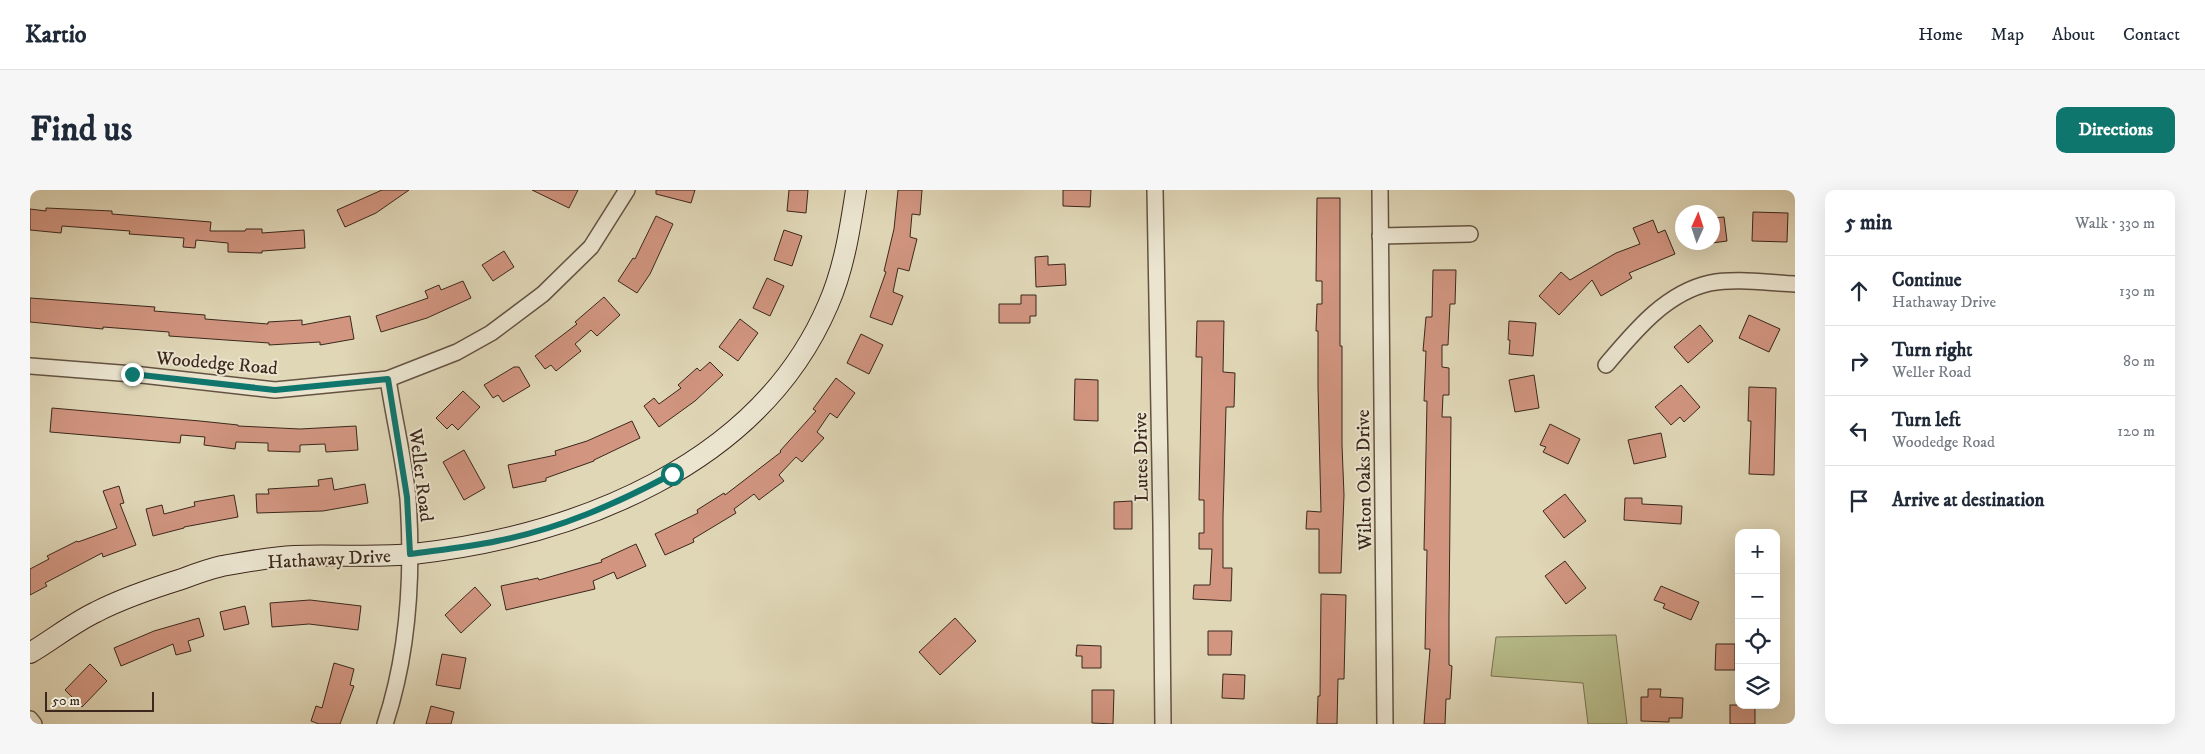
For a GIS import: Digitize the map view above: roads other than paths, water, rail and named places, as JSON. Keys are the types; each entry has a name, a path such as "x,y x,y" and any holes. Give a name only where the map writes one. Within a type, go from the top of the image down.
{"street":[{"name":"Woodedge Road","path":"30,366 132,374 275,390 388,379 457,352 491,333 543,294 591,247 627,190"},
{"name":"Hathaway Drive","path":"30,653 94,612 140,593 220,566 291,556 410,554 498,541 586,516 623,500 672,474 716,444 752,414 784,378 812,337 828,305 840,270 856,190"},
{"name":"Lutes Drive","path":"1155,190 1163,724"},
{"name":"Wilton Oaks Drive","path":"1380,190 1385,724"},
{"path":"1380,236 1470,234"},
{"path":"1606,365 1665,303 1691,289 1711,283 1729,282 1795,284"},
{"name":"Weller Road","path":"385,724 406,630 410,554 407,497 388,379"},
{"path":"30,719 34,724"}]}
